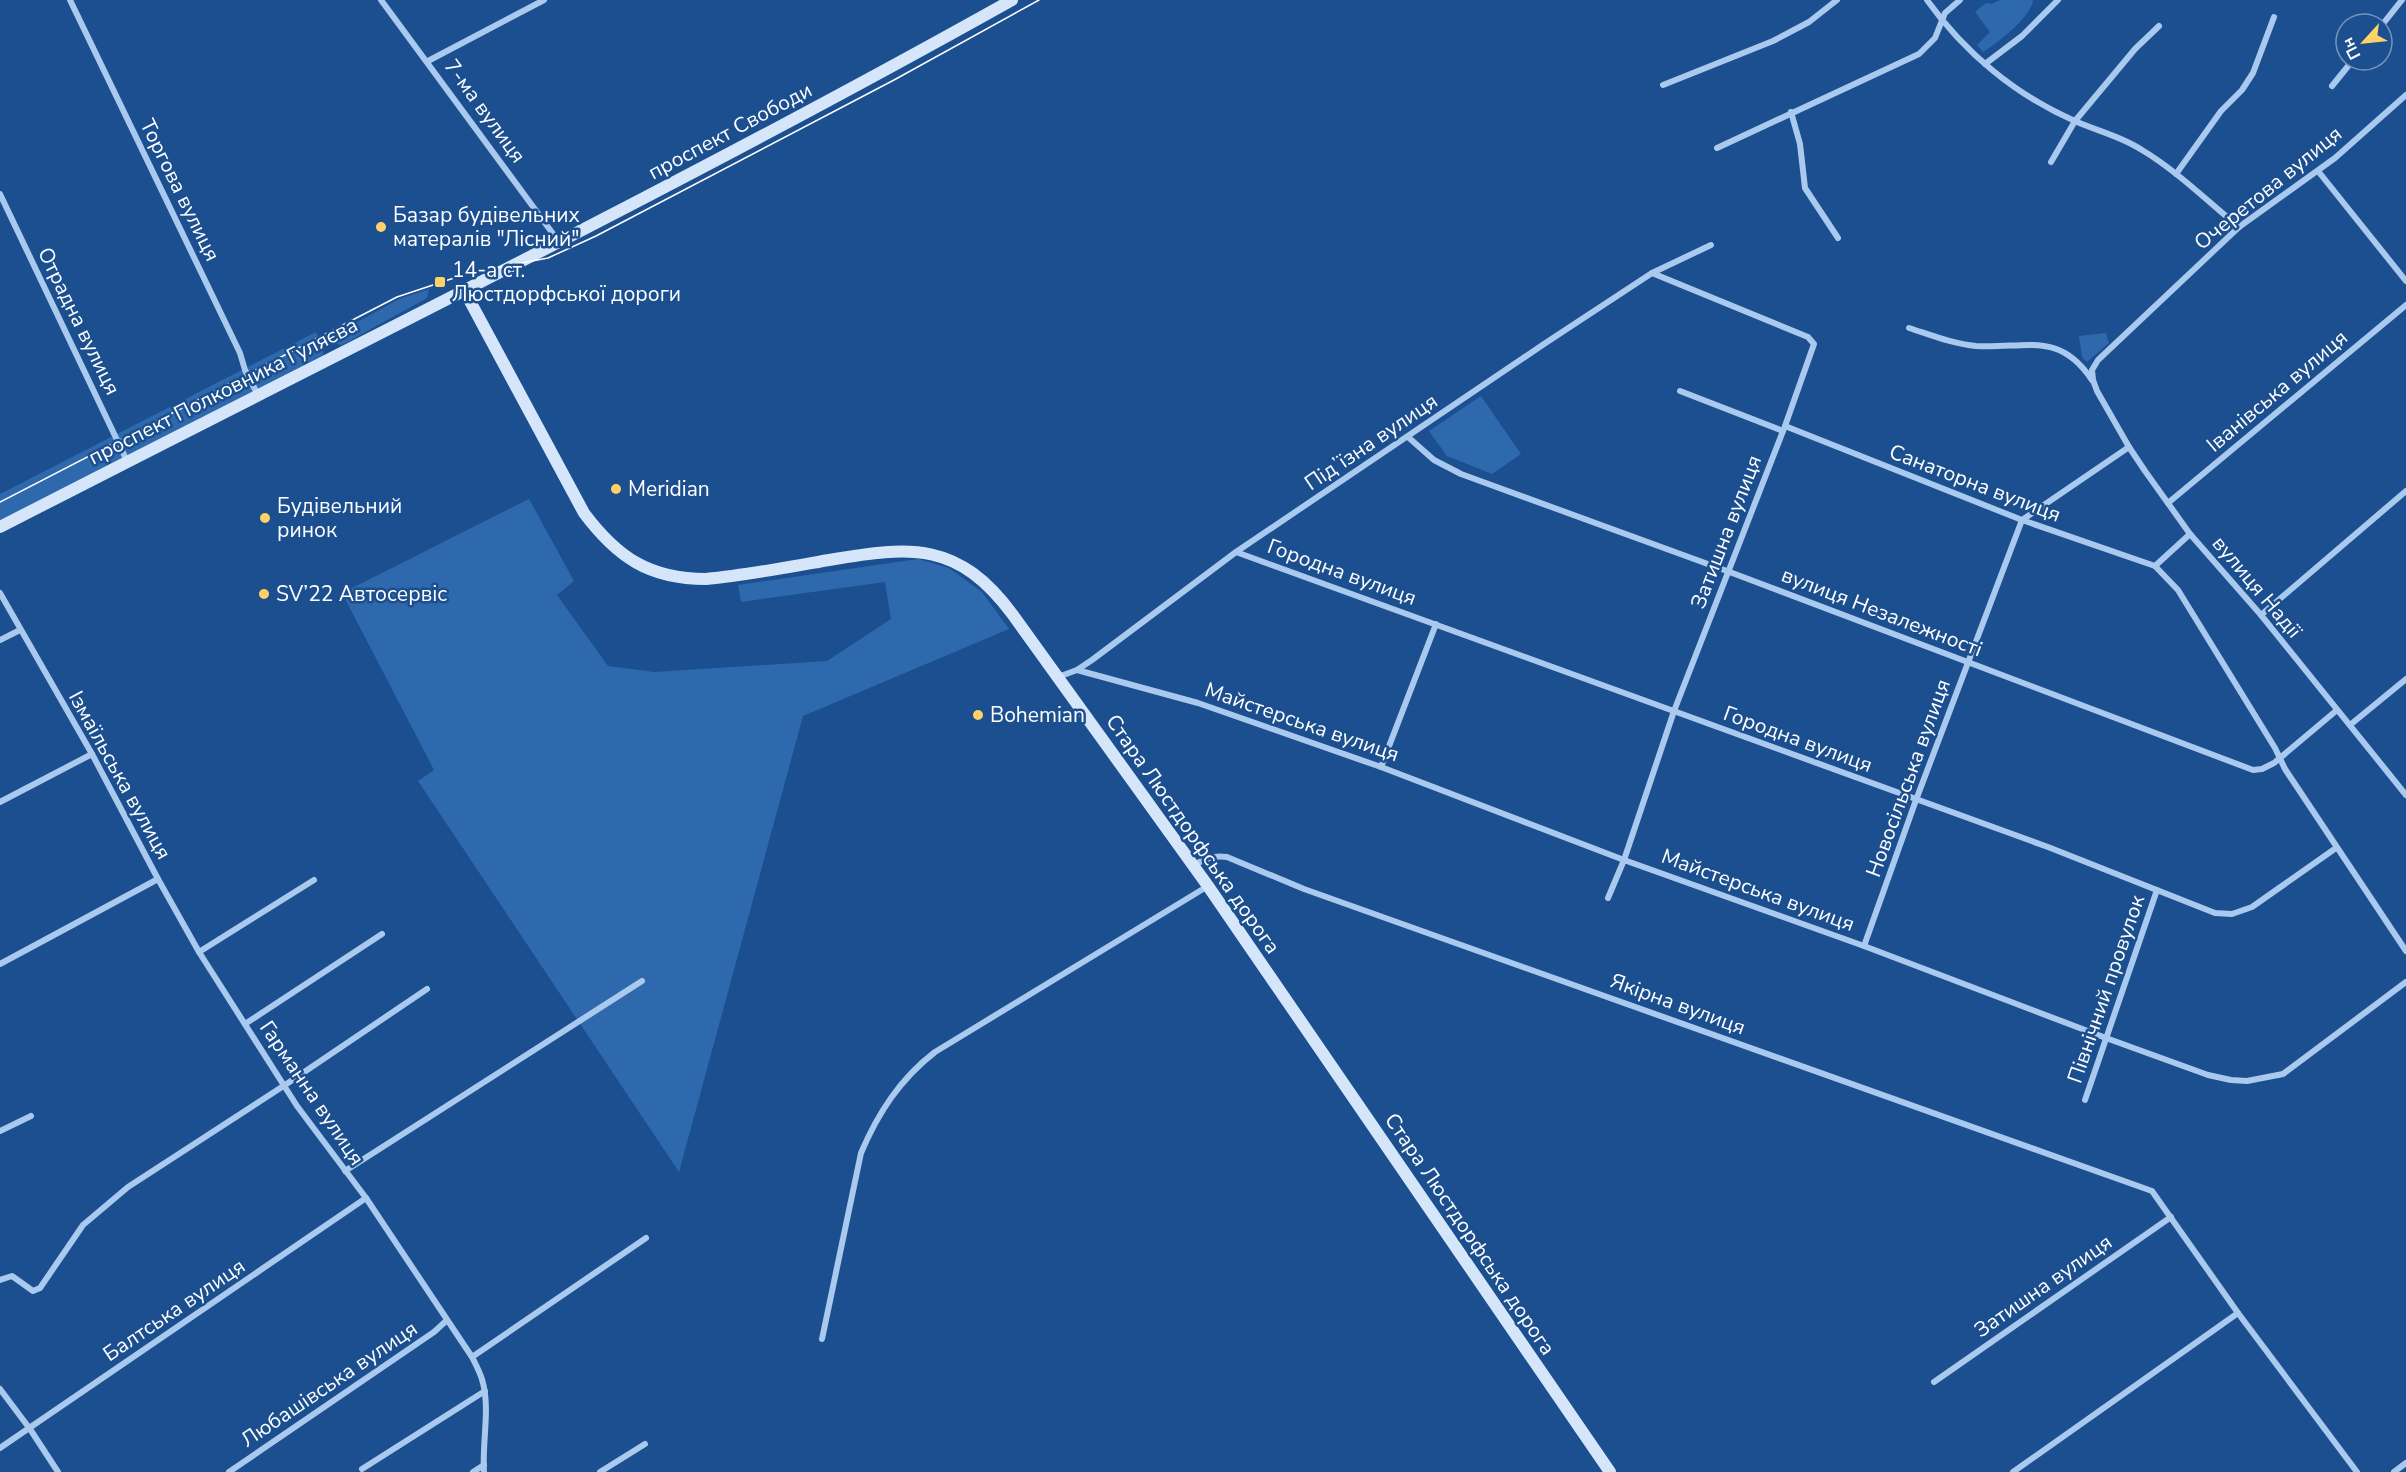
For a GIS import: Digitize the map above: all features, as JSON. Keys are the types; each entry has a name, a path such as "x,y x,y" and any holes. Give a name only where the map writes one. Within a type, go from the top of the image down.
{"main road":[{"name":"проспект Свободи","path":"464,290 560,243 886,70 1012,0"},
{"name":"проспект Полковника Гуляєва","path":"0,527 464,290"},
{"name":"Стара Люстдорфська дорога","path":"464,290 584,513 599,533 631,561 666,576 706,579 893,550 928,553 966,568 991,588 1008,607 1194,865 1610,1472"}],"street":[{"name":"Торгова вулиця","path":"70,0 240,353 244,370 258,396"},
{"name":"7-ма вулиця","path":"381,0 560,243"},
{"path":"428,61 544,0"},
{"path":"1663,84 1773,40 1809,22 1838,0"},
{"path":"1927,0 1942,20 1985,64 2028,96 2075,121 2126,141 2176,174 2239,227"},
{"path":"1717,148 1918,54 1935,38 1942,20 1950,8 1960,0"},
{"path":"1985,64 2022,36 2058,0"},
{"path":"2392,12 2402,0"},
{"path":"2176,174 2221,111 2242,90 2253,73 2274,17"},
{"path":"2051,162 2075,121 2135,49 2159,26"},
{"path":"2332,86 2343,72"},
{"name":"Очеретова вулиця","path":"2093,380 2092,370 2098,360 2239,227 2335,158 2406,95"},
{"path":"1791,112 1800,144 1805,188 1838,238"},
{"path":"2318,171 2406,280"},
{"name":"Отрадна вулиця","path":"0,194 127,462"},
{"name":"Підʼїзна вулиця","path":"1058,677 1077,670 1236,552 1652,273 1711,244"},
{"name":"Затишна вулиця","path":"1608,898 1624,860 1674,711 1814,346 1813,341 1808,337 1652,273"},
{"name":"Іванівська вулиця","path":"2168,503 2406,305"},
{"path":"1909,328 1959,343 1988,346 2020,343 2047,346 2077,360 2093,380"},
{"name":"вулиця Надії","path":"2093,380 2129,447 2190,534 2261,615 2406,795"},
{"name":"Санаторна вулиця","path":"1680,391 1784,428 2022,520 2155,566"},
{"name":"вулиця Незалежності","path":"1408,437 1434,460 1461,474 1727,571 2246,768 2262,769 2279,759 2337,710"},
{"path":"2022,520 2129,447"},
{"path":"2261,615 2406,491"},
{"name":"Новосільська вулиця","path":"1864,946 1916,800 2022,520"},
{"path":"2190,534 2155,566 2178,590 2275,748 2279,759 2406,951"},
{"name":"Городна вулиця","path":"1236,552 2048,847 2215,913 2242,912 2336,848"},
{"name":"Ізмаїльська вулиця","path":"0,592 92,754 159,879 0,964"},
{"path":"1382,767 1436,624"},
{"path":"0,640 20,630"},
{"name":"Майстерська вулиця","path":"1077,670 1198,703 1382,767 1624,860 1864,946 2208,1075 2247,1081 2283,1074 2406,982"},
{"path":"2350,725 2406,680"},
{"path":"0,802 92,754"},
{"name":"Якірна вулиця","path":"1194,865 1208,858 1227,857 1304,889 2152,1191 2171,1217"},
{"name":"Гарманна вулиця","path":"159,879 199,952 245,1024 285,1085 366,1198 472,1357 483,1380 485,1391"},
{"path":"199,952 314,880"},
{"path":"822,1339 861,1153 870,1131 900,1084 918,1065 935,1052 1208,886"},
{"name":"Північний провулок","path":"2085,1100 2157,890"},
{"path":"245,1024 382,934"},
{"path":"345,1171 642,981"},
{"path":"0,1280 12,1276 33,1291 40,1288 83,1225 128,1187 427,989"},
{"path":"0,1131 31,1116"},
{"name":"Балтська вулиця","path":"0,1448 366,1198"},
{"path":"2171,1217 2238,1313 2356,1472"},
{"name":"Затишна вулиця","path":"1934,1382 2171,1217"},
{"path":"472,1357 646,1239"},
{"path":"2013,1472 2238,1313"},
{"name":"Любашівська вулиця","path":"229,1472 434,1332 446,1321"},
{"path":"0,1389 58,1472"},
{"path":"474,1472 484,1469 485,1391"},
{"path":"362,1469 485,1391"},
{"path":"600,1472 645,1444"},
{"path":"2394,1472 2406,1463"}],"shaded area":[{"path":"2000,0 2033,0 2027,14 1997,43 1983,52 1977,45 1990,32 1975,12 1986,3 1991,4"},
{"path":"429,289 427,298 342,345 337,344 334,335 399,299"},
{"path":"316,332 323,355 0,523 0,494"},
{"path":"2106,333 2109,343 2087,362 2082,357 2079,336"},
{"path":"1481,396 1521,454 1492,474 1447,456 1429,431"},
{"path":"529,499 574,581 557,595 608,666 654,672 827,661 891,619 885,582 741,602 738,585 918,559 949,568 982,592 1009,629 803,716 679,1172 418,781 434,770 342,593"}],"tram line":[{"path":"0,502 397,297 469,273 548,258 596,236 894,80 1039,0"}],"place":[{"name":"Базар будівельних матералів \"Лісний\"","path":"381,227"},
{"name":"14-а ст. Люстдорфської дороги","path":"440,282"},
{"name":"Meridian","path":"616,489"},
{"name":"Будівельний ринок","path":"265,518"},
{"name":"SV’22 Автосервіс","path":"264,594"},
{"name":"Bohemian","path":"978,715"}]}
